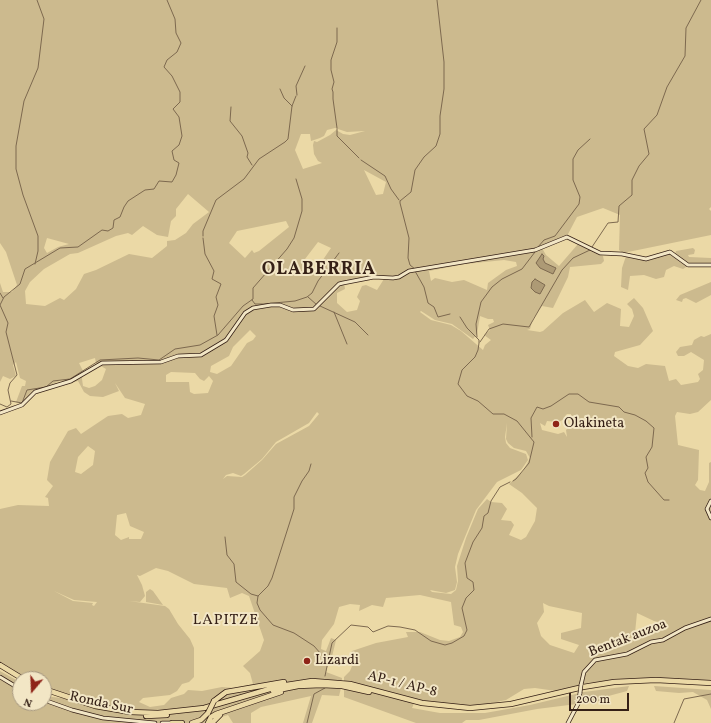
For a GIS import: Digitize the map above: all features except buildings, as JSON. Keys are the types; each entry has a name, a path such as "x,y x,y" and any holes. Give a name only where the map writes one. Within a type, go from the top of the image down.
{"highway":[{"path":"0,665 12,672"},
{"path":"0,669 12,676"},
{"name":"AP-1 / AP-8","path":"52,692 70,699 100,707 126,711 158,713 186,711 213,706 280,686 310,682 350,684 422,703 466,708 511,704 578,688 619,682 656,680 711,684"},
{"path":"204,723 214,701 222,694 230,691 297,681 310,682"},
{"name":"AP-1 / AP-8","path":"52,696 103,711 158,716 209,710 278,690 315,684 349,687 425,707 470,711 512,707 583,690 614,685 646,683 711,684"},
{"path":"204,723 212,716 228,710 283,691 315,684"},
{"path":"212,723 218,716 228,710"},
{"path":"192,723 207,715"},
{"path":"173,723 182,723"}],"street":[{"path":"0,413 22,405 35,392 71,381 102,364 161,362 178,356 201,355 226,340 244,313 253,308 280,306 293,310 314,309 339,284 343,283 374,277 400,277 409,271 528,251 567,237 600,253 622,254 646,259 670,252 688,265 711,265"},
{"path":"711,501 707,509 711,518"},
{"name":"Bentak auzoa","path":"568,723 578,704 580,685 584,672 595,660 627,654 651,642 663,640 700,622 711,619"},
{"path":"0,677 12,684"},
{"name":"Ronda Sur","path":"52,703 103,718 155,723"},
{"path":"162,723 173,723"}],"shaded area":[{"path":"0,0 711,0 711,207 709,209 711,211 711,235 623,253 619,250 620,215 603,208 577,217 567,236 559,238 542,248 546,255 559,266 578,244 603,256 604,261 601,264 570,267 568,277 553,308 542,306 533,319 530,329 527,330 543,331 563,313 585,300 594,312 607,303 621,309 620,326 629,327 634,316 632,309 627,304 634,298 643,308 653,331 640,345 615,352 614,356 628,366 638,368 646,364 665,366 669,381 676,379 681,385 698,382 700,379 698,374 703,370 704,360 691,352 684,356 678,356 676,352 680,347 692,345 694,340 701,336 704,337 711,334 711,400 698,412 690,414 677,412 675,416 678,445 699,450 698,480 695,485 700,490 705,491 709,482 709,463 711,462 711,682 625,679 586,683 556,691 535,688 524,689 506,700 478,706 445,705 416,699 412,708 440,713 485,713 530,705 584,692 629,686 627,691 601,698 601,701 537,709 479,720 466,720 462,723 416,723 344,697 344,677 350,671 353,663 348,660 352,651 376,643 408,637 406,632 420,632 440,640 449,641 460,637 463,632 461,627 454,625 451,602 420,595 386,598 383,607 372,605 359,611 360,605 350,604 339,607 334,624 322,640 321,649 326,651 331,638 336,640 330,665 328,665 326,672 342,678 341,688 339,696 322,695 312,723 303,723 311,696 261,707 251,713 251,723 233,723 228,715 218,718 215,723 0,723 0,671 12,678 12,711 52,711 52,697 79,700 52,690 52,671 14,671 0,663 0,509 18,505 49,506 48,498 45,497 53,486 47,480 50,462 68,431 76,428 81,434 108,416 122,414 128,418 141,415 145,404 125,398 115,383 119,391 103,397 90,396 84,392 78,381 65,384 62,380 45,387 45,390 33,394 22,405 16,402 22,386 25,386 26,381 20,378 16,362 13,365 16,376 10,379 3,376 0,382 0,283 3,292 12,292 17,285 6,252 0,243","holes":["335,128 347,132 365,131 350,135 343,134 336,130 317,142 314,141 314,154 318,161 322,163 303,169 295,150 301,134 310,134 311,141 324,136 327,130","364,170 386,182 383,194 376,195","188,194 209,212 193,224 186,233 175,240 167,241 167,246 152,258 129,254 96,270 84,274 76,289 64,300 60,298 45,306 26,304 25,291 30,282 44,269 70,254 78,253 116,236 128,233 132,235 143,226 157,235 168,237 171,221 176,216 176,209","286,221 289,227 259,251 254,253 252,250 245,258 229,243 237,231","47,238 69,244 58,247 47,253 44,248","318,242 331,248 316,270 302,263","504,260 516,262 517,266 506,270 488,283 487,290 464,280 452,282 435,278 431,281 429,271 465,264","374,276 384,279 377,290 366,285 362,286 357,297 360,301 357,310 347,312 337,303 337,293 345,289 344,282","421,311 435,320 452,324 473,339 477,334 480,316 493,319 494,322 488,325 490,330 484,335 491,340 485,345 483,350 461,331 451,325 431,320 420,312","250,330 256,336 253,340 247,343 231,366 217,374 210,372 211,366 229,356 233,347","95,358 96,363 106,369 102,380 95,386 89,388 83,386 83,371 79,363","171,372 195,373 204,381 209,376 213,381 208,393 194,394 190,392 189,382 166,382 166,375","317,412 319,414 309,426 276,444 262,460 245,475 242,477 227,476 223,479 226,475 233,473 241,476 244,474 262,459 276,442 309,423","567,414 571,414 571,418 580,420 576,427 568,428 566,430 567,437 564,432 558,434 542,430 540,423 545,426 547,421 558,422 565,419","507,423 506,439 508,443 514,448 526,451 530,458 523,471 509,484 522,493 537,508 535,521 526,537 521,540 509,535 514,525 511,521 501,520 507,509 502,503 491,502 487,499 478,509 466,538 457,566 458,581 456,590 451,594 432,592 430,590 446,593 455,590 457,582 455,567 458,554 476,510 497,482 521,470 528,460 526,454 510,448 506,443 505,437","88,446 95,451 93,465 81,474 75,472 78,457","126,513 130,526 144,532 141,539 129,539 129,537 121,540 115,535 117,515","156,568 168,571 194,584 227,588 230,598 242,593 249,596 264,640 260,651 243,666 250,673 253,684 234,688 222,687 202,691 188,690 184,694 171,698 164,705 150,707 139,702 143,698 170,695 177,691 182,684 189,682 194,677 194,648 190,639 178,624 169,609 165,606 129,601 140,602 145,596 137,575 140,576","54,591 74,600 97,602 94,606 92,605 93,603 73,601","543,603 549,606 582,613 581,628 561,633 561,639 579,645 574,653 550,645 541,636 537,623 544,612","637,613 654,621 668,624 663,629 650,630 639,635 635,633"]},
{"path":"693,248 695,250 694,254 688,255 689,257 711,258 711,265 688,266 683,269 674,266 666,270 664,277 656,279 644,275 630,276 628,290 621,287 622,268 626,256 648,261 665,254 675,254 676,251"},
{"path":"542,254 544,256 543,259 545,263 556,268 553,274 540,268 536,263"},
{"path":"535,279 545,285 540,294 531,288 532,282"},
{"path":"711,282 711,295 696,303 686,298 683,299 682,302 676,300 680,295"},
{"path":"150,589 163,605 146,602 146,592"},
{"path":"654,686 711,690 711,709 707,700 693,692 679,693 656,691"}],"waterway":[{"path":"35,264 38,251 38,236 23,195 16,169 16,146 24,101 38,68 44,19 37,0"},
{"path":"0,404 7,407 11,404 8,390 10,383 17,375 6,332 8,323 0,305 4,297 20,284 25,269 60,248 78,247 102,230 108,231 113,228 114,220 120,217 128,201 145,190 154,189 159,181 172,182 176,175 179,163 174,160 172,151 179,145 182,136 179,117 173,109 180,102 180,92 172,76 164,67 167,60 177,52 181,43 176,33 175,19 167,0"},
{"path":"415,269 410,265 408,258 409,238 400,201 411,192 415,170 424,157 436,146 440,134 440,116 444,89 444,62 437,0"},
{"path":"592,247 608,223 618,222 619,206 632,195 632,180 639,166 649,154 644,129 657,115 667,87 685,56 686,28 701,0"},
{"path":"337,28 337,42 331,60 331,70 334,82 332,89 337,128"},
{"path":"297,95 296,86 305,66"},
{"path":"280,89 284,98 292,106"},
{"path":"203,236 203,231 216,200 244,179 259,159 288,139 292,106 296,96"},
{"path":"231,107 230,121 242,136 248,153 247,157 252,165"},
{"path":"337,129 337,136 359,158"},
{"path":"538,247 544,240 555,236 579,204 580,197 573,180 573,159 578,150 590,139"},
{"path":"361,160 385,176 391,189 399,200"},
{"path":"11,401 22,403 27,390 46,387 53,381 70,379 100,360 138,358 159,360 175,349 200,345 218,335 243,306 253,299 253,288 287,249 294,238 302,211 302,199 296,179"},
{"path":"203,238 205,254 214,271 212,279 221,284 216,297 218,305 214,316 217,335"},
{"path":"480,342 489,329 503,324 529,327 562,270 573,258 590,250"},
{"path":"477,337 476,324 481,302 492,287 502,279 522,269 535,252"},
{"path":"252,300 255,304 264,304 295,301 307,297 312,293 318,281 339,253"},
{"path":"415,271 424,287 428,303 434,307 438,317 450,314"},
{"path":"0,293 3,298"},
{"path":"308,297 317,305"},
{"path":"320,306 355,322 368,335"},
{"path":"334,312 347,344"},
{"path":"460,317 467,328 479,340 479,343 475,357 462,370 458,384 467,396 478,401 493,414 504,414 517,421 534,442 529,463 513,481"},
{"path":"532,437 531,418 537,407 543,409 551,406 569,394 578,394 589,402 619,407 624,412 635,415 646,421 654,428 652,447 646,457 648,468 645,473 648,482 664,500 669,500"},
{"path":"311,464 309,471 294,497 294,509 272,578 268,586 258,596 257,603 260,610 273,625 294,633 314,646 321,654"},
{"path":"325,676 332,643 351,625 368,627 373,632 388,626 415,630 431,641 445,645 464,636 467,630 462,608 466,598 474,590 473,582 467,578 465,563 473,542 482,528 484,516 488,513 491,501 500,487 510,482"},
{"path":"225,537 227,555 234,564 236,582 251,594 258,596"},
{"path":"307,723 314,694 325,688"},
{"path":"674,723 684,699 711,694"}],"place":[{"name":"Olakineta","path":"556,424"},
{"name":"Lizardi","path":"307,661"}],"district":[{"name":"OLABERRIA","path":"319,271"},
{"name":"LAPITZE","path":"226,621"}]}
